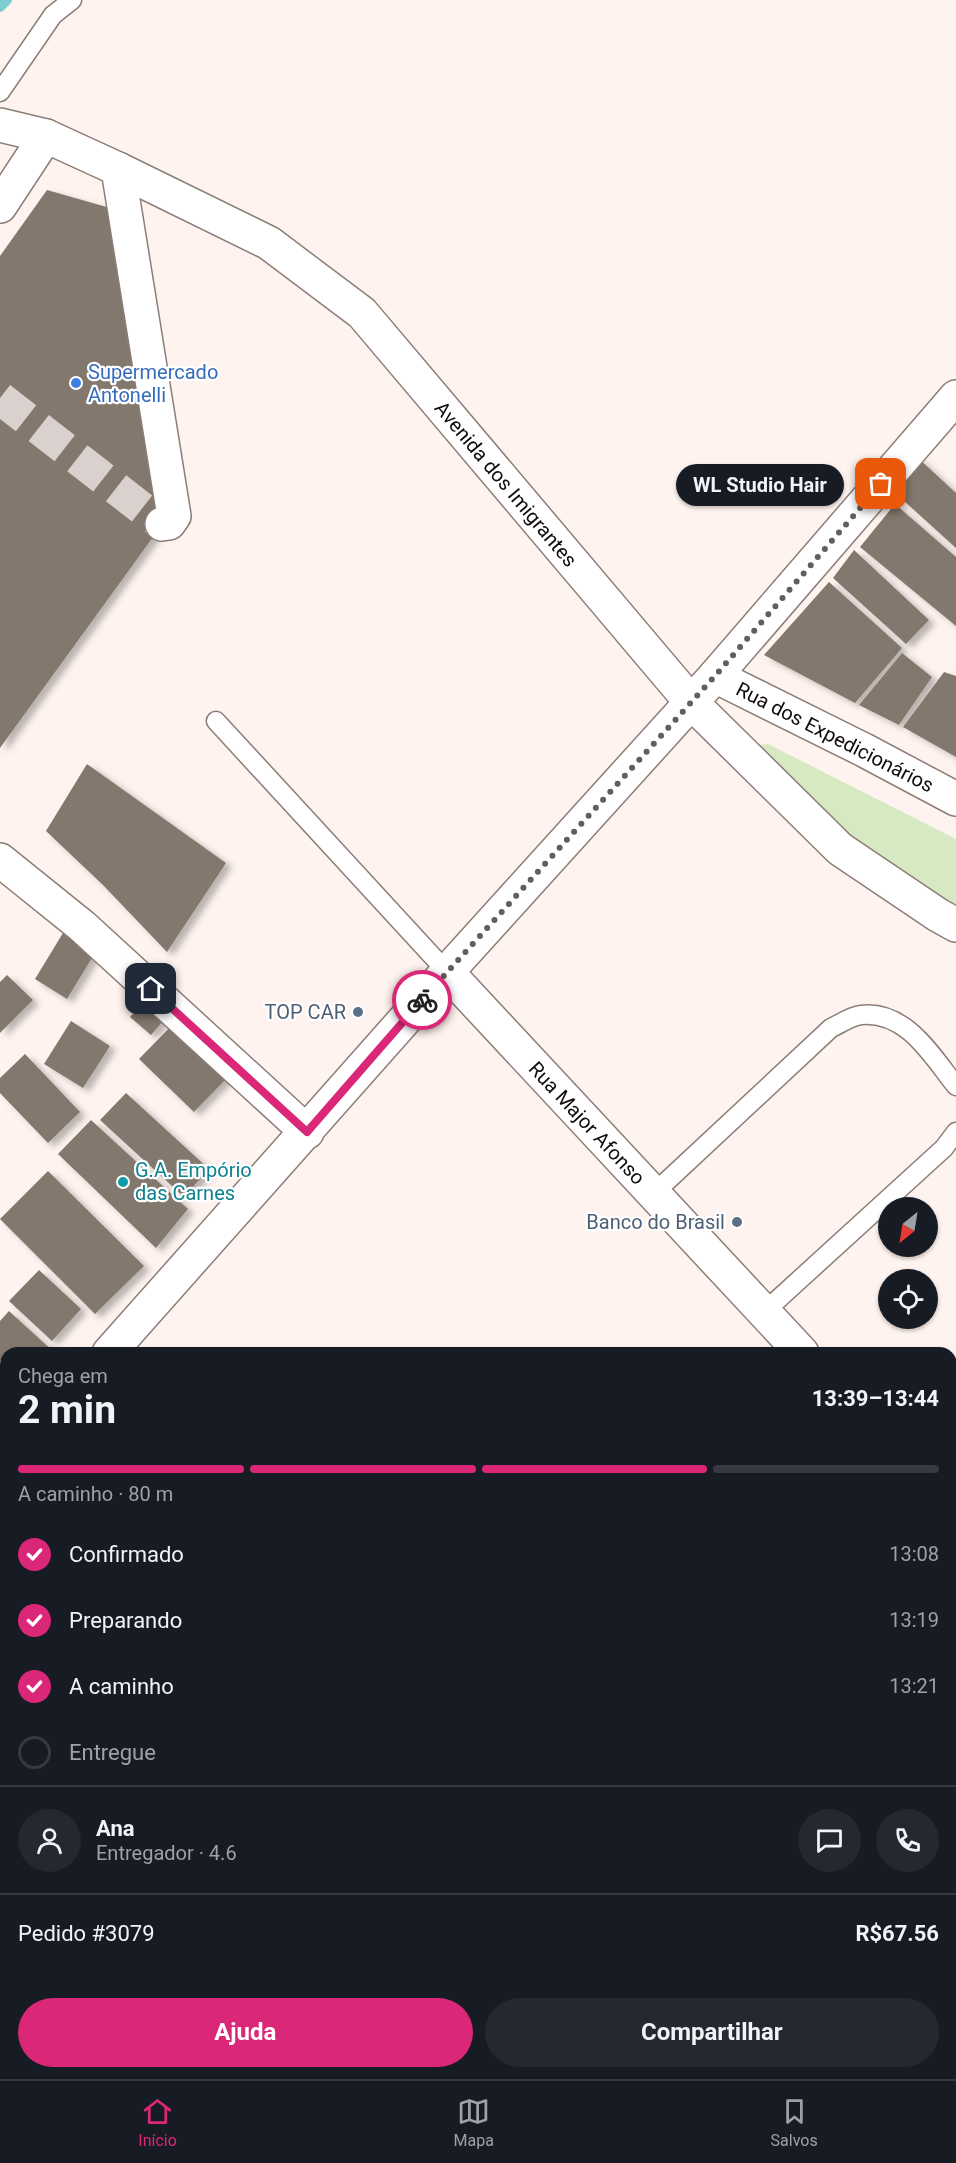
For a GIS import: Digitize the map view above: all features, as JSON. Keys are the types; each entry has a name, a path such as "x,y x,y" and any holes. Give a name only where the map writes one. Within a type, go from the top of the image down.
{"street":[{"name":"Avenida dos Imigrantes","path":"0,125 46,136 269,243 362,313 691,702 840,849 956,925"},
{"path":"0,206 46,136"},
{"path":"118,169 168,520"},
{"path":"114,1347 447,972 715,676 956,397"},
{"name":"Rua dos Expedicionários","path":"715,676 864,750 956,799"},
{"path":"0,861 82,926 307,1132"},
{"name":"Rua Major Afonso","path":"447,972 796,1347"}],"lane":[{"path":"0,92 53,15 72,0"},
{"path":"216,721 447,972"},
{"path":"653,1194 831,1028 860,1015 886,1018 915,1035 956,1086"},
{"path":"764,1312 944,1149 956,1132"}],"green space":[{"path":"768,744 956,839 956,934 738,747"}],"building":[{"name":"Supermercado Antonelli","path":"47,190 124,212 172,511 0,748 0,256"},
{"path":"917,457 956,493 956,548 892,490"},
{"path":"895,504 956,557 956,626 860,547"},
{"path":"854,550 929,620 906,644 833,578"},
{"path":"829,582 902,648 855,703 764,655"},
{"path":"902,653 932,677 899,725 859,705"},
{"path":"944,672 956,676 956,757 903,727"},
{"path":"87,764 226,863 167,952 103,885 46,831"},
{"path":"63,933 95,953 67,999 35,979"},
{"path":"7,975 33,1000 0,1033 0,982"},
{"path":"149,996 170,1013 151,1035 130,1017"},
{"path":"71,1021 110,1046 83,1088 44,1064"},
{"path":"174,1023 229,1076 194,1112 139,1059"},
{"path":"25,1054 80,1112 48,1143 0,1093 0,1078"},
{"path":"126,1093 209,1169 184,1197 100,1120"},
{"name":"G.A. Empório das Carnes","path":"91,1120 188,1209 156,1248 58,1154"},
{"path":"48,1171 144,1266 95,1314 0,1219"},
{"path":"39,1270 81,1309 52,1341 9,1301"},
{"path":"9,1311 48,1347 0,1347 0,1321"}],"waterway":[{"path":"0,7 7,0"}],"tunnel":[{"path":"0,398 162,524"}],"way so far":[{"path":"422,1000 715,676 881,484"}],"place":[{"name":"Supermercado Antonelli","path":"76,383"},
{"name":"WL Studio Hair","path":"881,484"},
{"name":"TOP CAR","path":"358,1012"},
{"name":"G.A. Empório das Carnes","path":"123,1182"},
{"name":"Banco do Brasil","path":"737,1222"}],"route":[{"path":"151,989 307,1132 422,1000"}]}
